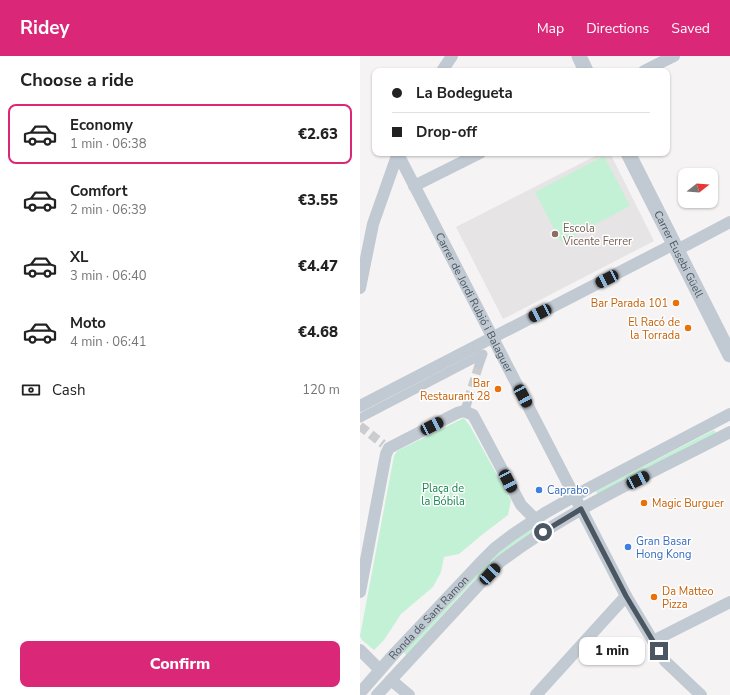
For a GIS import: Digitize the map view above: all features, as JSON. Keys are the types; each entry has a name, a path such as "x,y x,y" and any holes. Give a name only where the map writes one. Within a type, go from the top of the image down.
{"street":[{"path":"444,68 452,56"},
{"path":"579,56 585,68"},
{"path":"650,68 674,56"},
{"path":"360,288 373,224 397,156"},
{"name":"Carrer de Jordi Rubió i Balaguer","path":"399,156 626,596 665,661 701,695"},
{"path":"414,186 474,156"},
{"name":"Carrer Eusebi Güell","path":"630,156 730,354"},
{"path":"360,406 492,338 675,247 730,222"},
{"path":"360,418 483,354 479,365"},
{"path":"360,592 386,454 386,446 457,413 466,406 476,419 520,505 535,519"},
{"name":"Ronda de Sant Ramon","path":"360,693 394,654 495,548 535,519 575,496 730,414"},
{"name":"Ronda de Sant Ramon","path":"377,695 500,562 522,546 581,509 730,432"},
{"path":"536,695 626,596"},
{"path":"653,641 730,602"},
{"path":"360,650 380,670"},
{"path":"391,680 409,695"}],"shaded area":[{"name":"Escola Vicente Ferrer","path":"595,156 612,156 654,241 503,319 456,227"}],"green space":[{"path":"604,156 630,206 561,242 535,192"},
{"name":"Plaça de la Bóbila","path":"464,418 470,426 511,500 508,515 459,554 444,557 441,572 433,587 401,614 384,640 374,650 362,640 360,636 394,456 397,451"},
{"path":"714,430 716,433 598,495 596,491"},
{"path":"542,521 544,525 499,556 463,592 406,655 404,652 460,591 498,553 520,535"}],"tunnel":[{"path":"468,400 479,365"},
{"path":"360,426 383,444"}],"place":[{"name":"Escola Vicente Ferrer","path":"555,234"},
{"name":"Bar Parada 101","path":"676,303"},
{"name":"El Racó de la Torrada","path":"688,328"},
{"name":"Bar Restaurant 28","path":"498,389"},
{"name":"Caprabo","path":"539,490"},
{"name":"Magic Burguer","path":"644,503"},
{"name":"Gran Basar Hong Kong","path":"628,547"},
{"name":"Da Matteo Pizza","path":"654,597"}],"route":[{"path":"543,532 581,509 626,596 659,651"}]}
